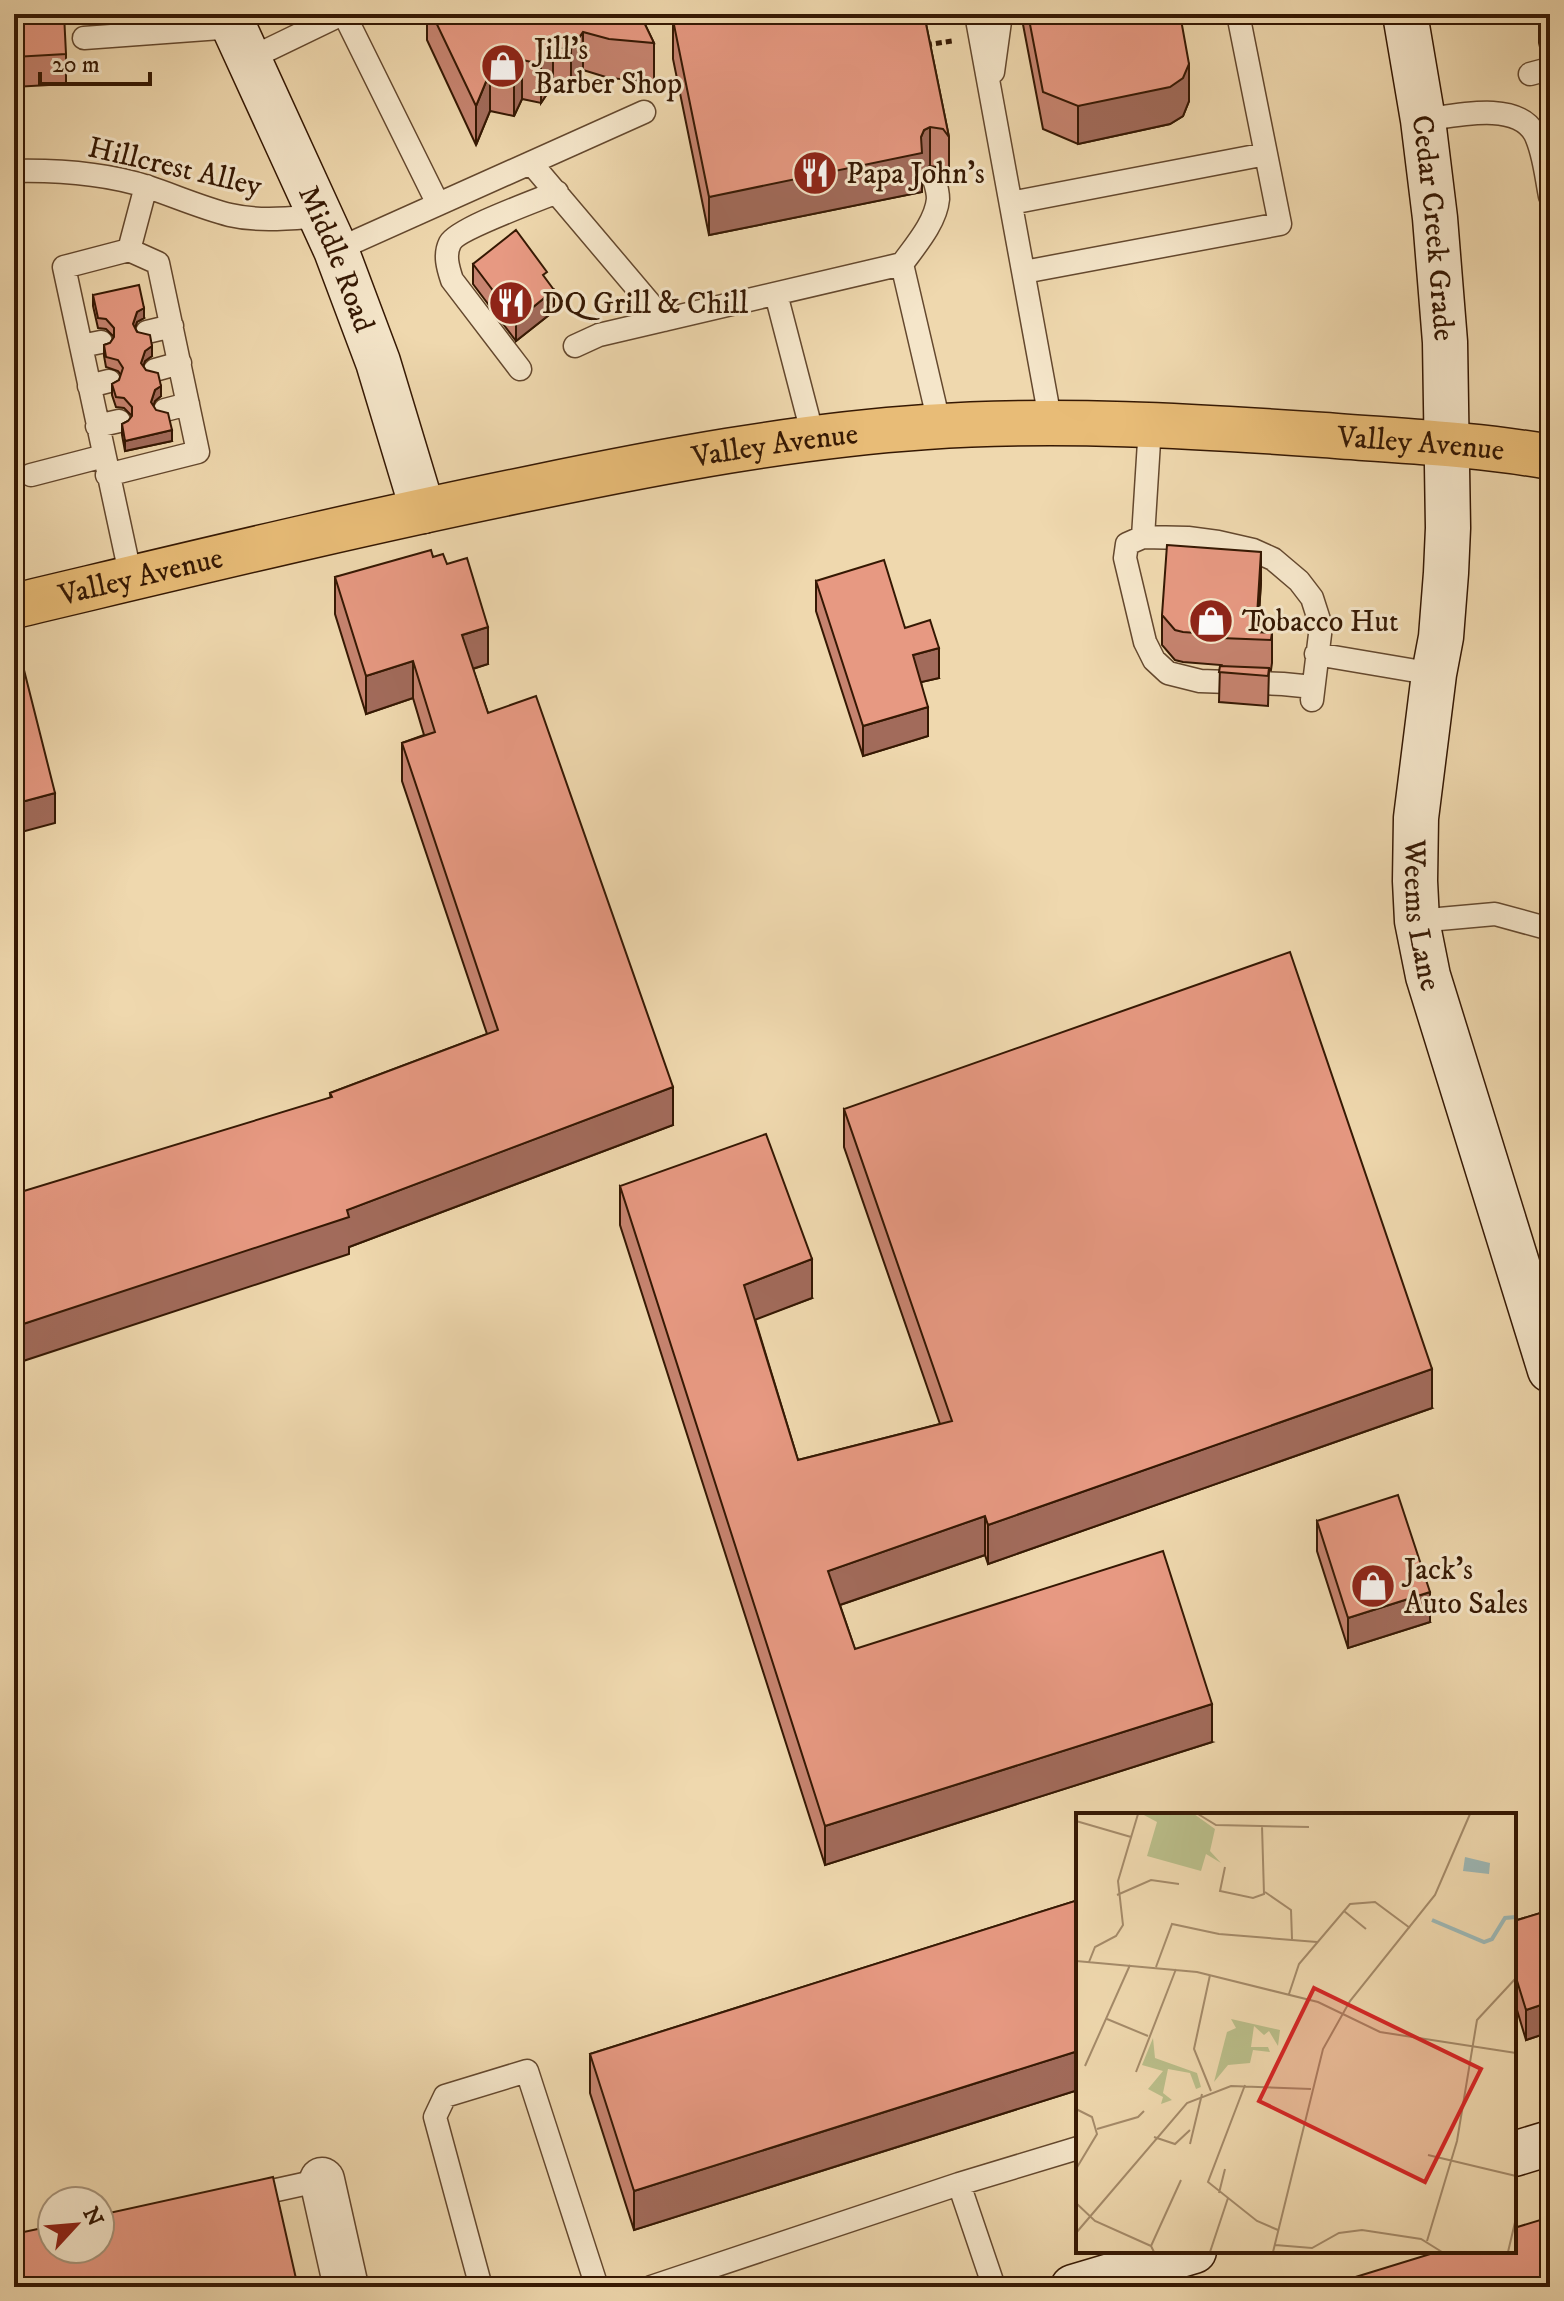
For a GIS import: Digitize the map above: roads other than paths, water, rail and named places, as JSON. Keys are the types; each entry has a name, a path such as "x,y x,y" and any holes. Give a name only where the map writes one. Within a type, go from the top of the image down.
{"main road":[{"name":"Cedar Creek Grade","path":"1408,15 1435,218 1445,342 1445,444"},
{"name":"Middle Road","path":"237,33 329,233 378,362 423,511"},
{"name":"Valley Avenue","path":"14,606 423,511 651,463 814,440 940,427 1051,424 1237,429 1445,444 1550,457"},
{"name":"Weems Lane","path":"1445,444 1446,573 1441,637 1416,818 1417,921 1428,976 1546,1348"},
{"path":"1516,2153 1550,2143"},
{"path":"322,2180 346,2287"},
{"path":"1073,2287 1187,2253"}],"lane":[{"path":"84,38 237,33 343,14 438,204"},
{"path":"976,14 1051,424"},
{"path":"990,88 1001,14"},
{"path":"1024,272 1280,224 1238,14"},
{"path":"329,233 438,204 644,112"},
{"path":"1423,120 1491,113 1509,115 1525,122 1534,132 1539,146 1550,196"},
{"path":"1011,203 1266,154"},
{"path":"531,163 664,320"},
{"name":"Hillcrest Alley","path":"14,171 101,174 231,215 271,219 329,233"},
{"path":"575,346 599,335 902,264 935,209 938,201 934,179"},
{"path":"129,250 146,186"},
{"path":"520,369 452,280 448,268 449,244 463,232 557,192"},
{"path":"31,475 106,466 198,452 158,263 129,250 64,267 91,344 108,424 106,466 131,578"},
{"path":"902,264 940,427"},
{"path":"776,294 814,440"},
{"path":"147,332 172,326"},
{"path":"155,370 180,363"},
{"path":"165,410 188,404"},
{"path":"1143,537 1150,426"},
{"path":"1143,537 1188,538 1253,550 1273,559 1299,581 1312,598 1321,626 1316,654 1312,694 1283,684 1200,681 1168,673 1154,660 1145,642 1125,558 1127,544 1143,537"},
{"path":"1316,654 1434,674"},
{"path":"1417,921 1495,914 1550,929"},
{"path":"481,2287 435,2117 445,2096 527,2071 597,2287"},
{"path":"651,2287 959,2184 1076,2149"},
{"path":"233,2200 322,2180"},
{"path":"959,2184 994,2287"}],"place":[{"name":"Jill’s Barber Shop","path":"503,66"},
{"name":"Papa John's","path":"815,173"},
{"name":"DQ Grill & Chill","path":"511,303"},
{"name":"Tobacco Hut","path":"1211,621"},
{"name":"Jack’s Auto Sales","path":"1373,1586"}]}
